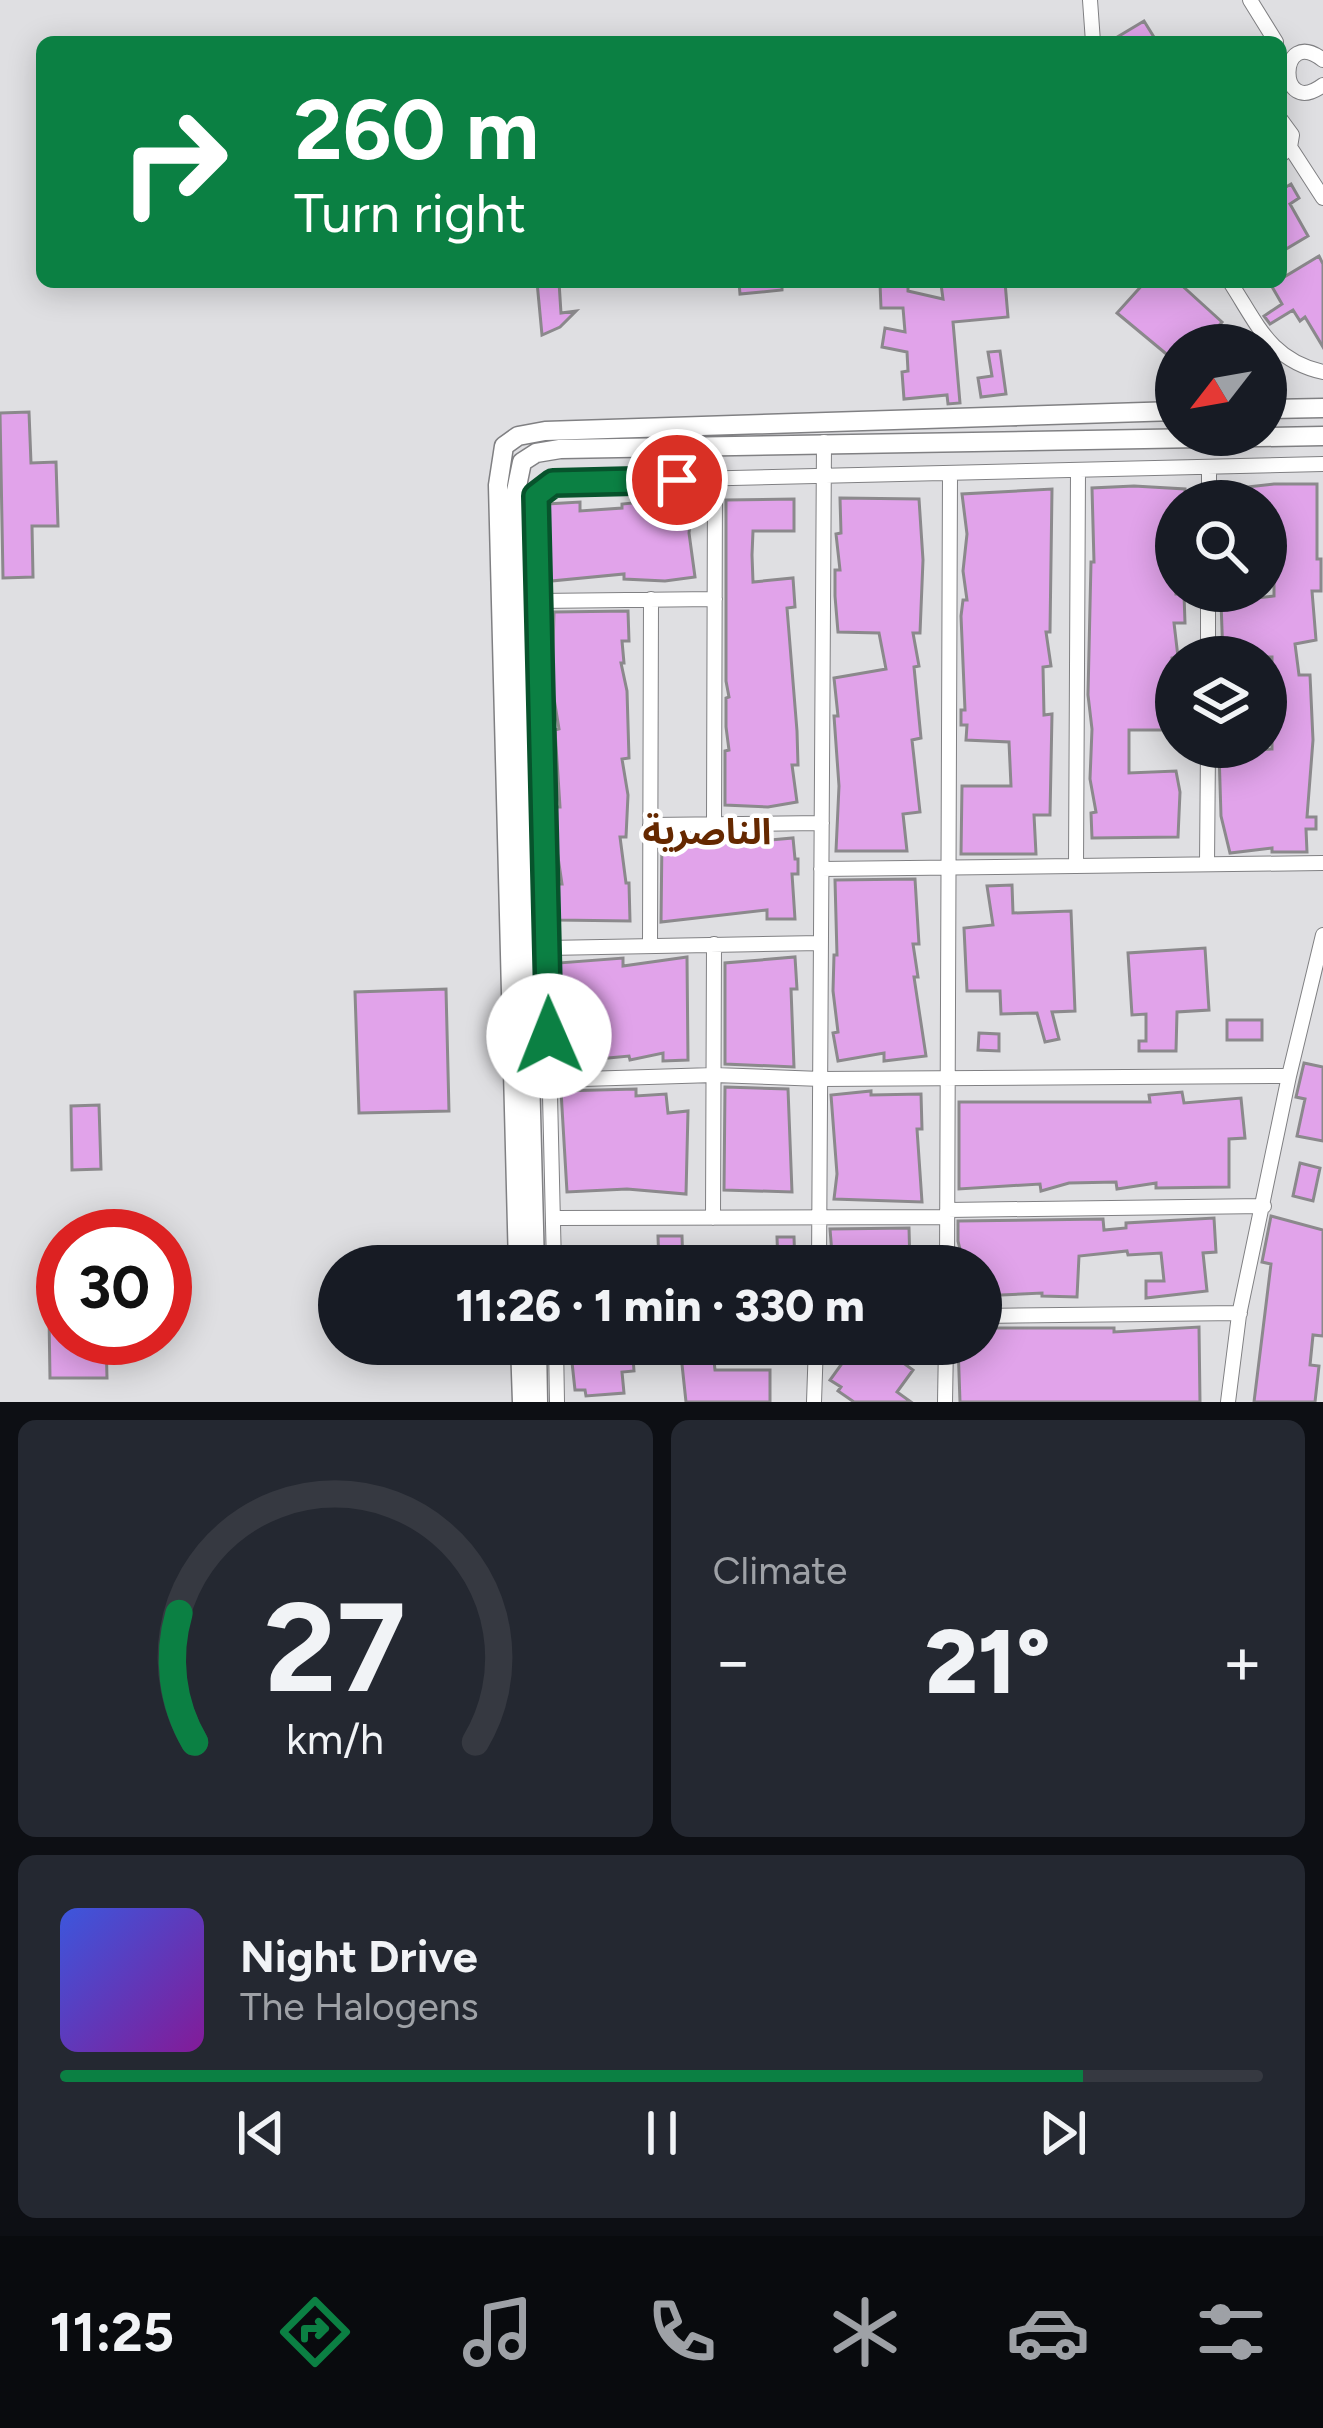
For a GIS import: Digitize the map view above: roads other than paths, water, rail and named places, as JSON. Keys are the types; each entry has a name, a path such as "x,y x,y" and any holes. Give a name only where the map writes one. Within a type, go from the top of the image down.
{"street":[{"path":"1090,0 1093,36"},
{"path":"1250,0 1272,36"},
{"path":"1287,57 1302,52 1323,60"},
{"path":"1287,77 1299,92 1312,92 1323,85"},
{"path":"1287,153 1323,198"},
{"path":"1234,288 1273,349 1296,366 1323,371"},
{"path":"1287,409 1323,408"},
{"path":"517,1245 498,485 504,446 518,436 545,431 1155,412"},
{"path":"534,1245 515,496 518,470 528,457 547,449 1323,436"},
{"path":"819,1245 824,442"},
{"path":"554,1245 536,496 547,485 1323,464"},
{"path":"1209,467 1209,480"},
{"path":"1076,866 1078,470"},
{"path":"946,1245 950,473"},
{"path":"714,825 715,479"},
{"path":"538,601 715,598"},
{"path":"650,945 651,599"},
{"path":"1207,864 1208,768"},
{"path":"650,825 822,823"},
{"path":"821,869 1323,863"},
{"path":"1228,1402 1240,1313 1323,935"},
{"path":"547,948 821,943"},
{"path":"713,1218 714,944"},
{"path":"550,1080 713,1075 820,1079 1289,1076"},
{"path":"553,1218 820,1218 1264,1206"},
{"path":"1002,1316 1240,1313"},
{"path":"521,1365 522,1402"},
{"path":"537,1365 538,1402"},
{"path":"556,1365 557,1402"},
{"path":"814,1402 815,1365"},
{"path":"945,1402 946,1365"}],"district":[{"name":"الناصرية","path":"707,831"}]}
